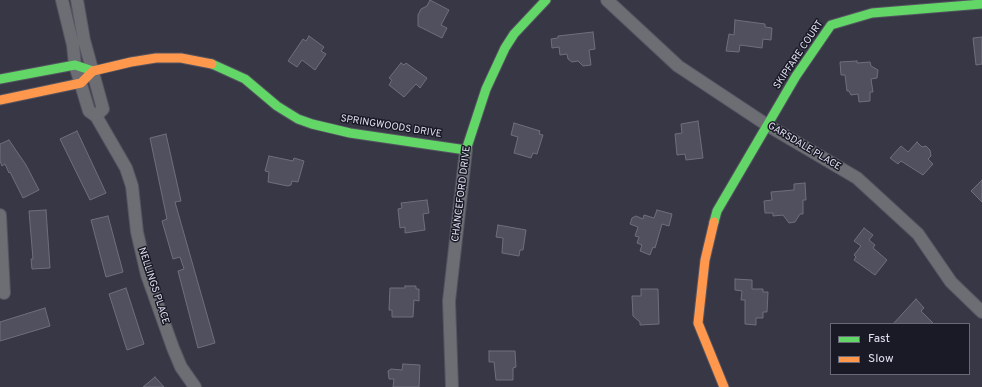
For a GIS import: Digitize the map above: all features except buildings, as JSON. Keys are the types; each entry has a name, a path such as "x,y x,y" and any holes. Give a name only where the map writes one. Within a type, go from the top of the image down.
{"street":[{"name":"NELLINGS PLACE","path":"62,0 73,45 74,65 89,112 96,116 126,168 132,186 138,240 147,275 174,352 181,367 195,387"},
{"path":"76,0 84,40 103,109 96,116"},
{"name":"CHANCEFORD DRIVE","path":"452,387 449,301 466,150 486,89 505,48 514,34 546,0"},
{"name":"GARSDALE PLACE","path":"607,0 678,66 767,125 857,178 918,234 951,282 982,312"},
{"name":"SKIPFARE COURT","path":"724,387 698,323 705,260 718,211 796,76 831,24 872,13 982,4"},
{"name":"SPRINGWOODS DRIVE","path":"0,78 74,65 93,71 156,58 181,58 214,64 245,79 277,106 298,119 312,124 350,133 466,150"},
{"path":"0,100 81,83 93,71"},
{"path":"0,215 4,293"}],"traffic: fast":[{"path":"212,64 245,79 277,106 298,119 312,124 350,133 466,150 486,89 505,48 514,34 546,0"},
{"path":"714,222 717,211 796,76 831,25 872,13 982,4"},
{"path":"0,79 75,65 93,71"}],"traffic: slow":[{"path":"0,100 81,83 93,71 131,62 156,58 181,58 212,64"},
{"path":"714,222 705,260 698,323 724,387"}]}
